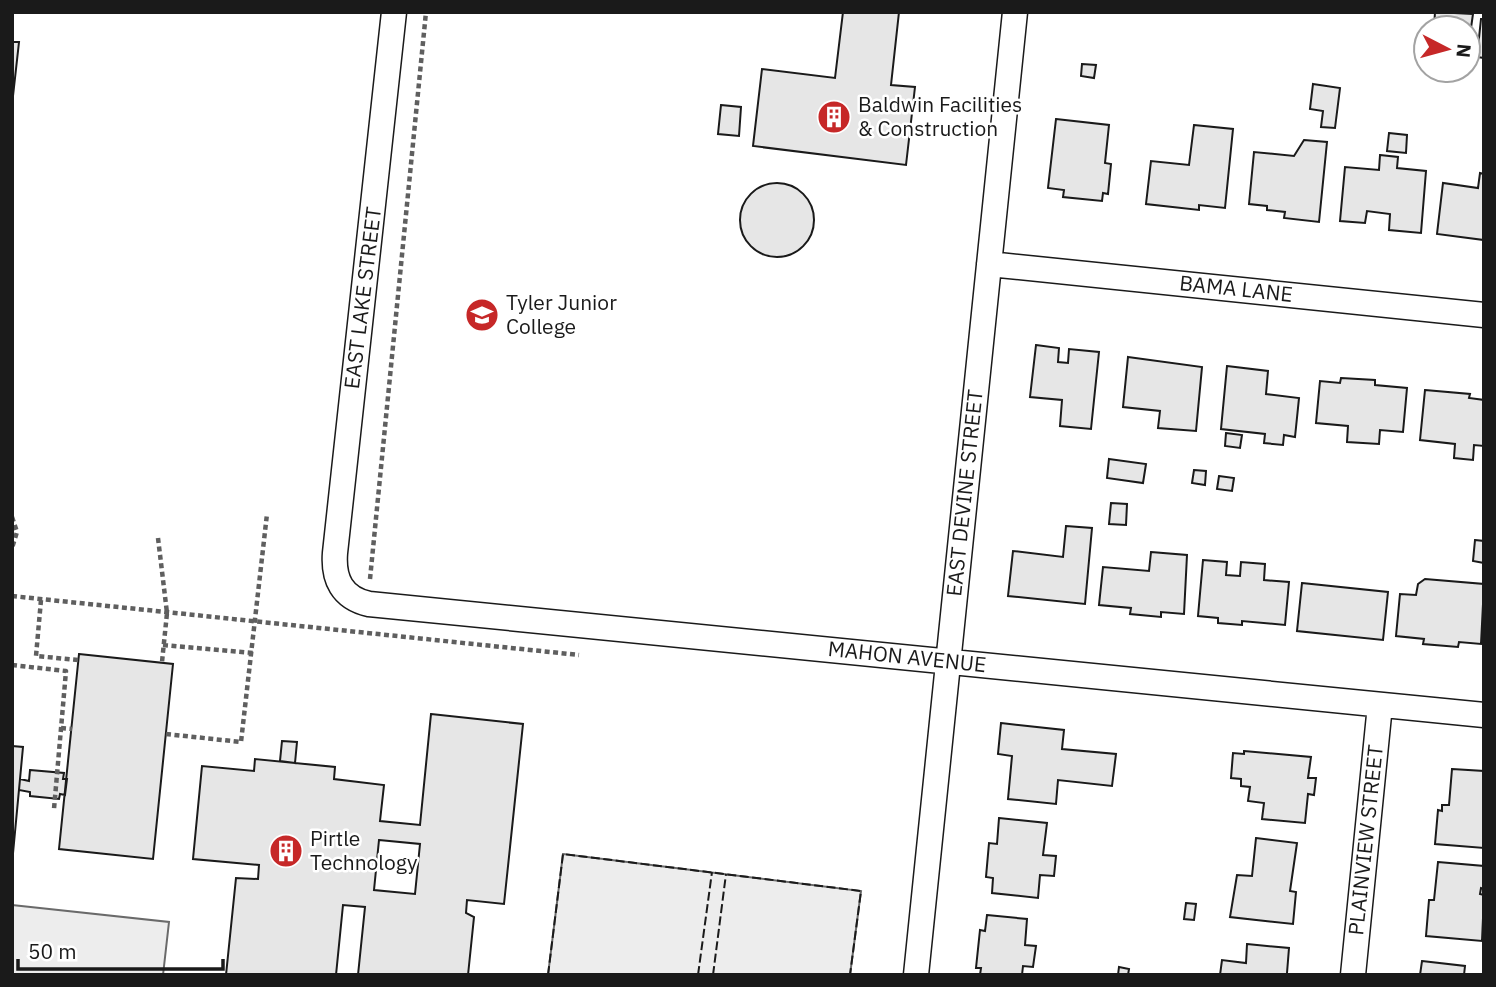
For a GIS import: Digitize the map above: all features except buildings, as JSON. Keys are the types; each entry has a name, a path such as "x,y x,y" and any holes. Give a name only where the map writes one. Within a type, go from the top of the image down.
{"street":[{"name":"EAST LAKE STREET","path":"338,582 334,568 338,521 394,12"},
{"name":"EAST DEVINE STREET","path":"916,975 1015,12"},
{"name":"BAMA LANE","path":"989,264 1484,315"},
{"name":"MAHON AVENUE","path":"338,582 349,596 369,604 1484,715"},
{"name":"PLAINVIEW STREET","path":"1353,975 1380,705"}],"path":[{"path":"369,604 370,565 426,12"},
{"path":"166,734 241,742 267,513"},
{"path":"12,517 17,532 12,548"},
{"path":"158,538 167,613 162,662"},
{"path":"12,596 579,655"},
{"path":"41,600 36,656 78,660"},
{"path":"163,645 253,653"},
{"path":"12,665 66,671 54,810"},
{"path":"61,728 72,729"}],"shaded area":[{"path":"563,854 861,891 850,975 548,975"},
{"path":"12,905 169,922 163,975 12,975"}],"fence":[{"path":"548,975 563,854 861,891 850,975"},
{"path":"698,975 712,872"},
{"path":"713,975 726,874"}],"place":[{"name":"Baldwin Facilities & Construction","path":"834,117"},
{"name":"Tyler Junior College","path":"482,315"},
{"name":"Pirtle Technology","path":"286,851"}]}
